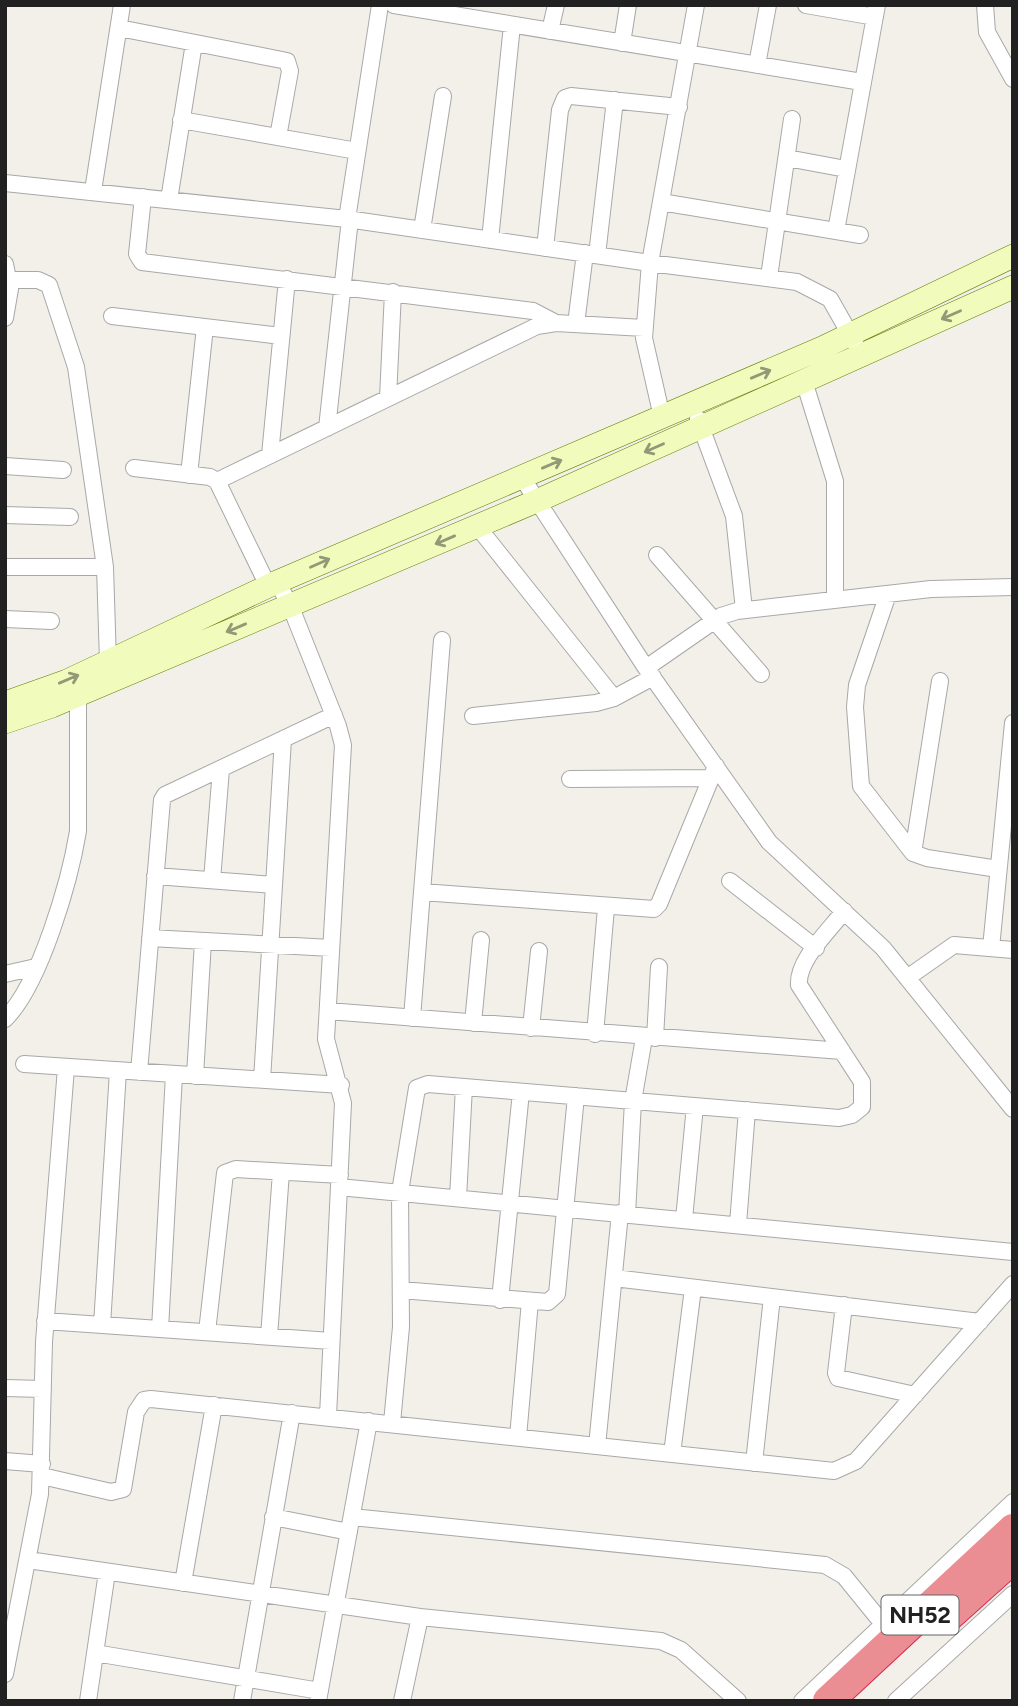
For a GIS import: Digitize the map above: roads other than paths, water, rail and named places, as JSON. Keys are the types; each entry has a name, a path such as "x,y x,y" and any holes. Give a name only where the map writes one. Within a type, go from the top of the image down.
{"highway":[{"name":"NH52","path":"828,1701 1013,1529"},
{"name":"NH52","path":"856,1701 1013,1558"}],"street":[{"path":"93,191 122,5"},
{"path":"327,428 357,151 380,5"},
{"path":"395,5 478,12 512,24 550,31 862,82"},
{"path":"550,31 556,5"},
{"path":"622,43 628,5"},
{"path":"662,416 644,328 650,263 696,5"},
{"path":"757,65 768,5"},
{"path":"806,5 876,11 836,231"},
{"path":"985,5 990,42 1013,79"},
{"path":"490,240 512,24"},
{"path":"119,28 289,64 278,137"},
{"path":"169,200 194,43"},
{"path":"422,230 443,96"},
{"path":"545,248 562,104 571,96 679,107"},
{"path":"576,324 591,254 615,100"},
{"path":"769,277 780,221 792,119"},
{"path":"181,120 357,151"},
{"path":"787,158 846,169"},
{"path":"5,183 349,219 797,282 822,293 835,306 862,355"},
{"path":"143,197 137,254 142,262 533,311 556,323"},
{"path":"661,202 860,235"},
{"path":"5,704 108,662 272,584 521,475 850,335 1013,256"},
{"path":"270,455 287,279"},
{"path":"5,318 7,280 38,280 48,285 74,353 105,567 108,662"},
{"path":"5,722 78,695 539,500 1013,287"},
{"path":"388,398 393,292"},
{"path":"112,316 281,336"},
{"path":"134,468 217,481 537,326 556,323 644,328"},
{"path":"189,475 205,327"},
{"path":"804,381 835,481 835,600"},
{"path":"690,404 702,427 737,526 744,610"},
{"path":"5,466 64,470"},
{"path":"521,475 713,772 769,842 883,948 1013,1109"},
{"path":"217,481 272,584 290,606 334,715 342,745 327,1047 341,1085 343,1103 328,1416"},
{"path":"5,515 70,517"},
{"path":"477,526 614,698"},
{"path":"657,555 761,674"},
{"path":"5,567 105,567"},
{"path":"473,716 596,703 614,698 729,612 888,594 1013,587"},
{"path":"888,594 857,685 859,777 864,794 912,853 927,859 998,869"},
{"path":"5,620 51,621"},
{"path":"412,1018 442,640"},
{"path":"912,853 940,681"},
{"path":"5,1019 16,1006 53,927 78,831 78,695"},
{"path":"139,1072 162,800 165,795 334,715"},
{"path":"990,948 1011,768 1013,723"},
{"path":"262,1080 283,739"},
{"path":"212,880 221,769"},
{"path":"570,779 713,772"},
{"path":"422,892 645,911 654,909 659,904 713,772"},
{"path":"155,876 274,885"},
{"path":"730,881 816,948"},
{"path":"595,1034 606,908"},
{"path":"392,1423 401,1327 400,1192 414,1092 428,1084 839,1118 852,1115 862,1107 862,1082 799,985 802,967 844,911"},
{"path":"150,938 331,948"},
{"path":"195,1076 203,940"},
{"path":"473,1023 481,940"},
{"path":"907,978 954,945 1013,950"},
{"path":"531,1028 539,951"},
{"path":"5,974 36,967"},
{"path":"597,1446 614,1278 624,1213 633,1101 649,1038 659,967"},
{"path":"328,1011 595,1034 842,1051"},
{"path":"23,1065 341,1085"},
{"path":"5,1674 28,1560 42,1470 46,1321 66,1068"},
{"path":"102,1325 118,1071"},
{"path":"160,1329 174,1075"},
{"path":"458,1198 464,1087"},
{"path":"500,1300 520,1091"},
{"path":"401,1290 530,1301 548,1301 557,1294 576,1096"},
{"path":"684,1219 695,1106"},
{"path":"738,1224 747,1110"},
{"path":"207,1332 222,1178 230,1169 281,1171 400,1192 1013,1252"},
{"path":"269,1337 281,1171"},
{"path":"614,1278 980,1322"},
{"path":"5,1461 118,1491 125,1484 136,1412 144,1400 328,1416 822,1471 845,1468 856,1461 1013,1284"},
{"path":"672,1454 693,1288"},
{"path":"754,1463 772,1297"},
{"path":"518,1437 530,1301"},
{"path":"844,1306 836,1373 838,1378 915,1395"},
{"path":"46,1321 331,1341"},
{"path":"5,1388 43,1389"},
{"path":"183,1583 214,1405"},
{"path":"242,1701 292,1413"},
{"path":"95,1653 246,1676 319,1696 369,1421"},
{"path":"802,1701 1013,1502"},
{"path":"273,1517 825,1565 844,1576 883,1624"},
{"path":"28,1560 420,1617 669,1643 681,1650 738,1701"},
{"path":"88,1701 107,1572"},
{"path":"896,1701 1013,1594"},
{"path":"402,1701 420,1617"}]}
